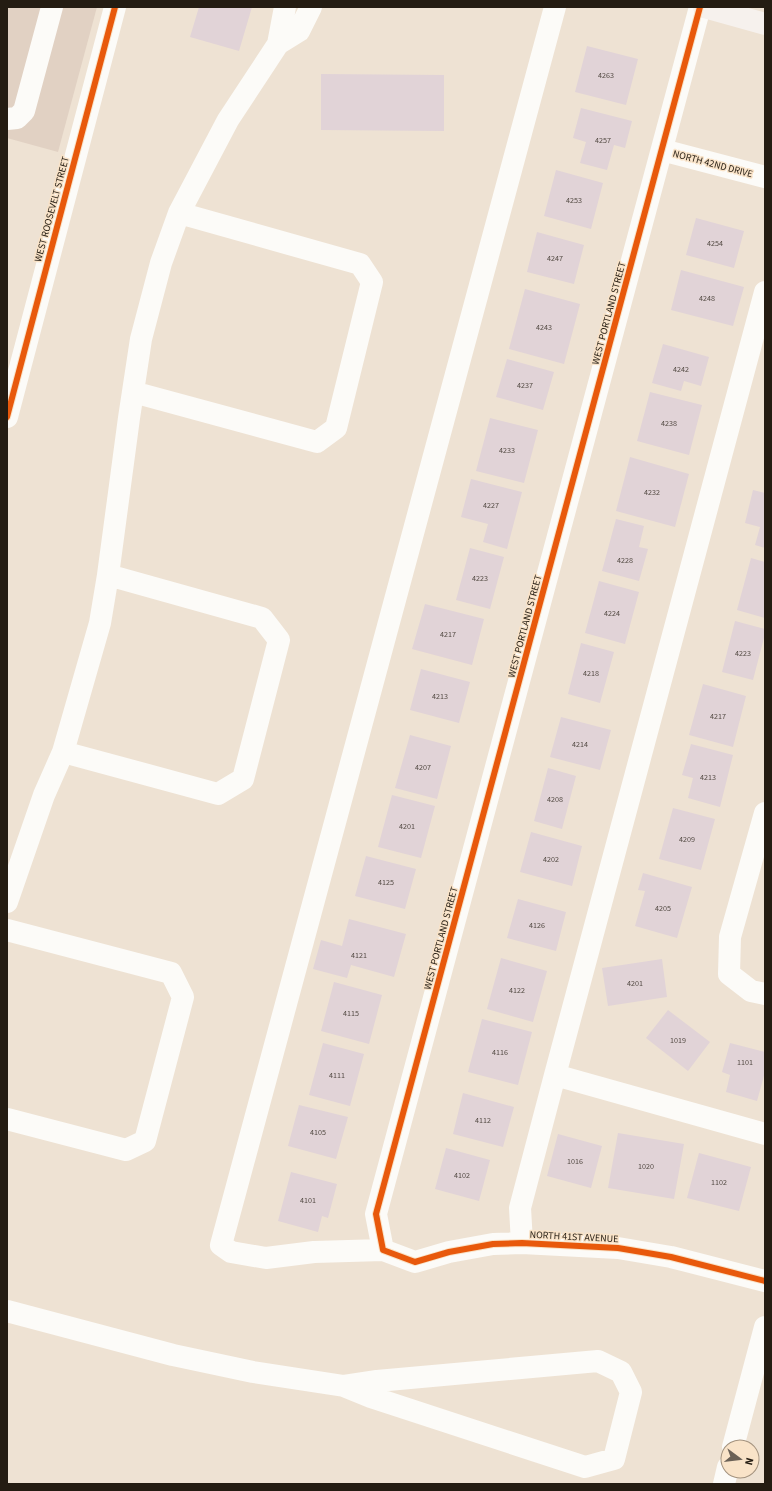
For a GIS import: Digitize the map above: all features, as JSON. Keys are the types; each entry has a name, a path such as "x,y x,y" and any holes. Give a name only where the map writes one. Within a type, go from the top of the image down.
{"main road":[{"path":"704,7 765,24"}],"street":[{"path":"7,119 17,118 24,111 52,7"},
{"name":"WEST ROOSEVELT STREET","path":"7,417 115,7"},
{"path":"7,902 44,795 63,752 100,623 141,339 161,263 179,213 228,120 278,44 285,7"},
{"path":"278,44 299,31 311,7"},
{"path":"383,1250 314,1252 266,1258 231,1252 221,1245 555,7"},
{"name":"WEST PORTLAND STREET","path":"383,1250 376,1214 700,7"},
{"name":"NORTH 42ND DRIVE","path":"662,150 765,177"},
{"path":"133,392 317,442 336,428 372,282 360,264 179,213"},
{"path":"522,1243 520,1208 554,1075 765,292"},
{"path":"63,752 218,794 243,779 277,648 279,640 262,618 108,575"},
{"path":"765,813 730,937 729,974 751,991 765,994"},
{"path":"7,930 171,973 184,997 145,1141 126,1150 7,1119"},
{"path":"554,1075 765,1134"},
{"name":"NORTH 41ST AVENUE","path":"383,1250 414,1262 456,1250 493,1244 522,1243 618,1248 671,1257 765,1281"},
{"path":"7,1310 173,1355 253,1372 344,1386 372,1397 585,1467 614,1459 631,1392 621,1372 598,1361 377,1381 344,1386"},
{"path":"735,1439 765,1327"}],"shaded area":[{"path":"7,7 97,7 58,152 7,138"}],"building":[{"path":"199,7 252,7 239,51 190,37"},
{"path":"587,46 638,59 626,105 575,92"},
{"path":"321,74 444,75 444,131 321,130"},
{"path":"581,108 632,121 625,148 614,145 607,170 580,163 586,142 573,138"},
{"path":"556,170 603,183 591,229 544,216"},
{"path":"696,218 744,231 734,268 686,255"},
{"path":"537,232 584,245 574,284 527,272"},
{"path":"681,270 744,287 733,326 671,310"},
{"path":"525,289 580,304 564,364 509,349"},
{"path":"663,344 709,357 701,386 684,381 681,391 652,383"},
{"path":"507,359 554,372 543,410 496,397"},
{"path":"650,392 702,405 689,455 637,441"},
{"path":"490,418 538,430 524,483 476,471"},
{"path":"630,457 689,474 675,527 616,511"},
{"path":"471,479 522,492 507,549 483,542 488,524 461,517"},
{"path":"753,490 765,493 765,548 755,545 760,527 745,523"},
{"path":"616,519 644,526 639,547 648,549 639,581 602,571"},
{"path":"470,548 504,557 490,609 456,600"},
{"path":"751,558 765,562 765,618 737,610"},
{"path":"599,581 639,592 625,644 585,633"},
{"path":"425,604 484,619 472,665 412,649"},
{"path":"735,621 765,629 753,680 722,672"},
{"path":"581,643 614,652 600,703 568,694"},
{"path":"421,669 470,682 459,723 410,710"},
{"path":"703,684 746,696 733,747 689,735"},
{"path":"561,717 611,730 600,770 550,757"},
{"path":"410,735 451,746 437,799 395,788"},
{"path":"691,744 733,755 720,807 688,798 693,778 682,775"},
{"path":"548,768 576,776 562,829 534,821"},
{"path":"392,795 435,806 421,858 378,847"},
{"path":"673,808 715,819 701,870 659,859"},
{"path":"531,832 582,846 572,886 520,872"},
{"path":"366,856 416,869 405,909 355,896"},
{"path":"643,873 692,887 677,938 635,926 645,891 638,890"},
{"path":"518,899 566,912 556,951 507,938"},
{"path":"349,919 406,934 394,977 351,965 347,978 313,969 321,940 342,946"},
{"path":"501,958 547,971 533,1022 487,1009"},
{"path":"662,959 667,997 608,1006 602,968"},
{"path":"334,982 382,995 369,1044 321,1031"},
{"path":"668,1010 710,1042 688,1071 646,1038"},
{"path":"482,1019 532,1032 518,1085 468,1072"},
{"path":"323,1043 364,1054 350,1106 309,1095"},
{"path":"730,1043 765,1052 765,1072 757,1101 726,1092 730,1075 722,1072"},
{"path":"463,1093 514,1107 503,1147 453,1134"},
{"path":"299,1105 348,1117 336,1159 288,1146"},
{"path":"618,1133 684,1144 674,1199 608,1188"},
{"path":"558,1134 602,1146 591,1188 547,1176"},
{"path":"446,1148 490,1160 479,1201 435,1189"},
{"path":"699,1153 751,1167 739,1211 687,1198"},
{"path":"291,1172 337,1184 328,1218 322,1216 318,1232 278,1221"}],"cycle path":[{"path":"7,417 115,7"},
{"path":"700,7 376,1214 383,1250 415,1262 449,1252 493,1244 522,1243 618,1248 671,1257 765,1281"}]}
